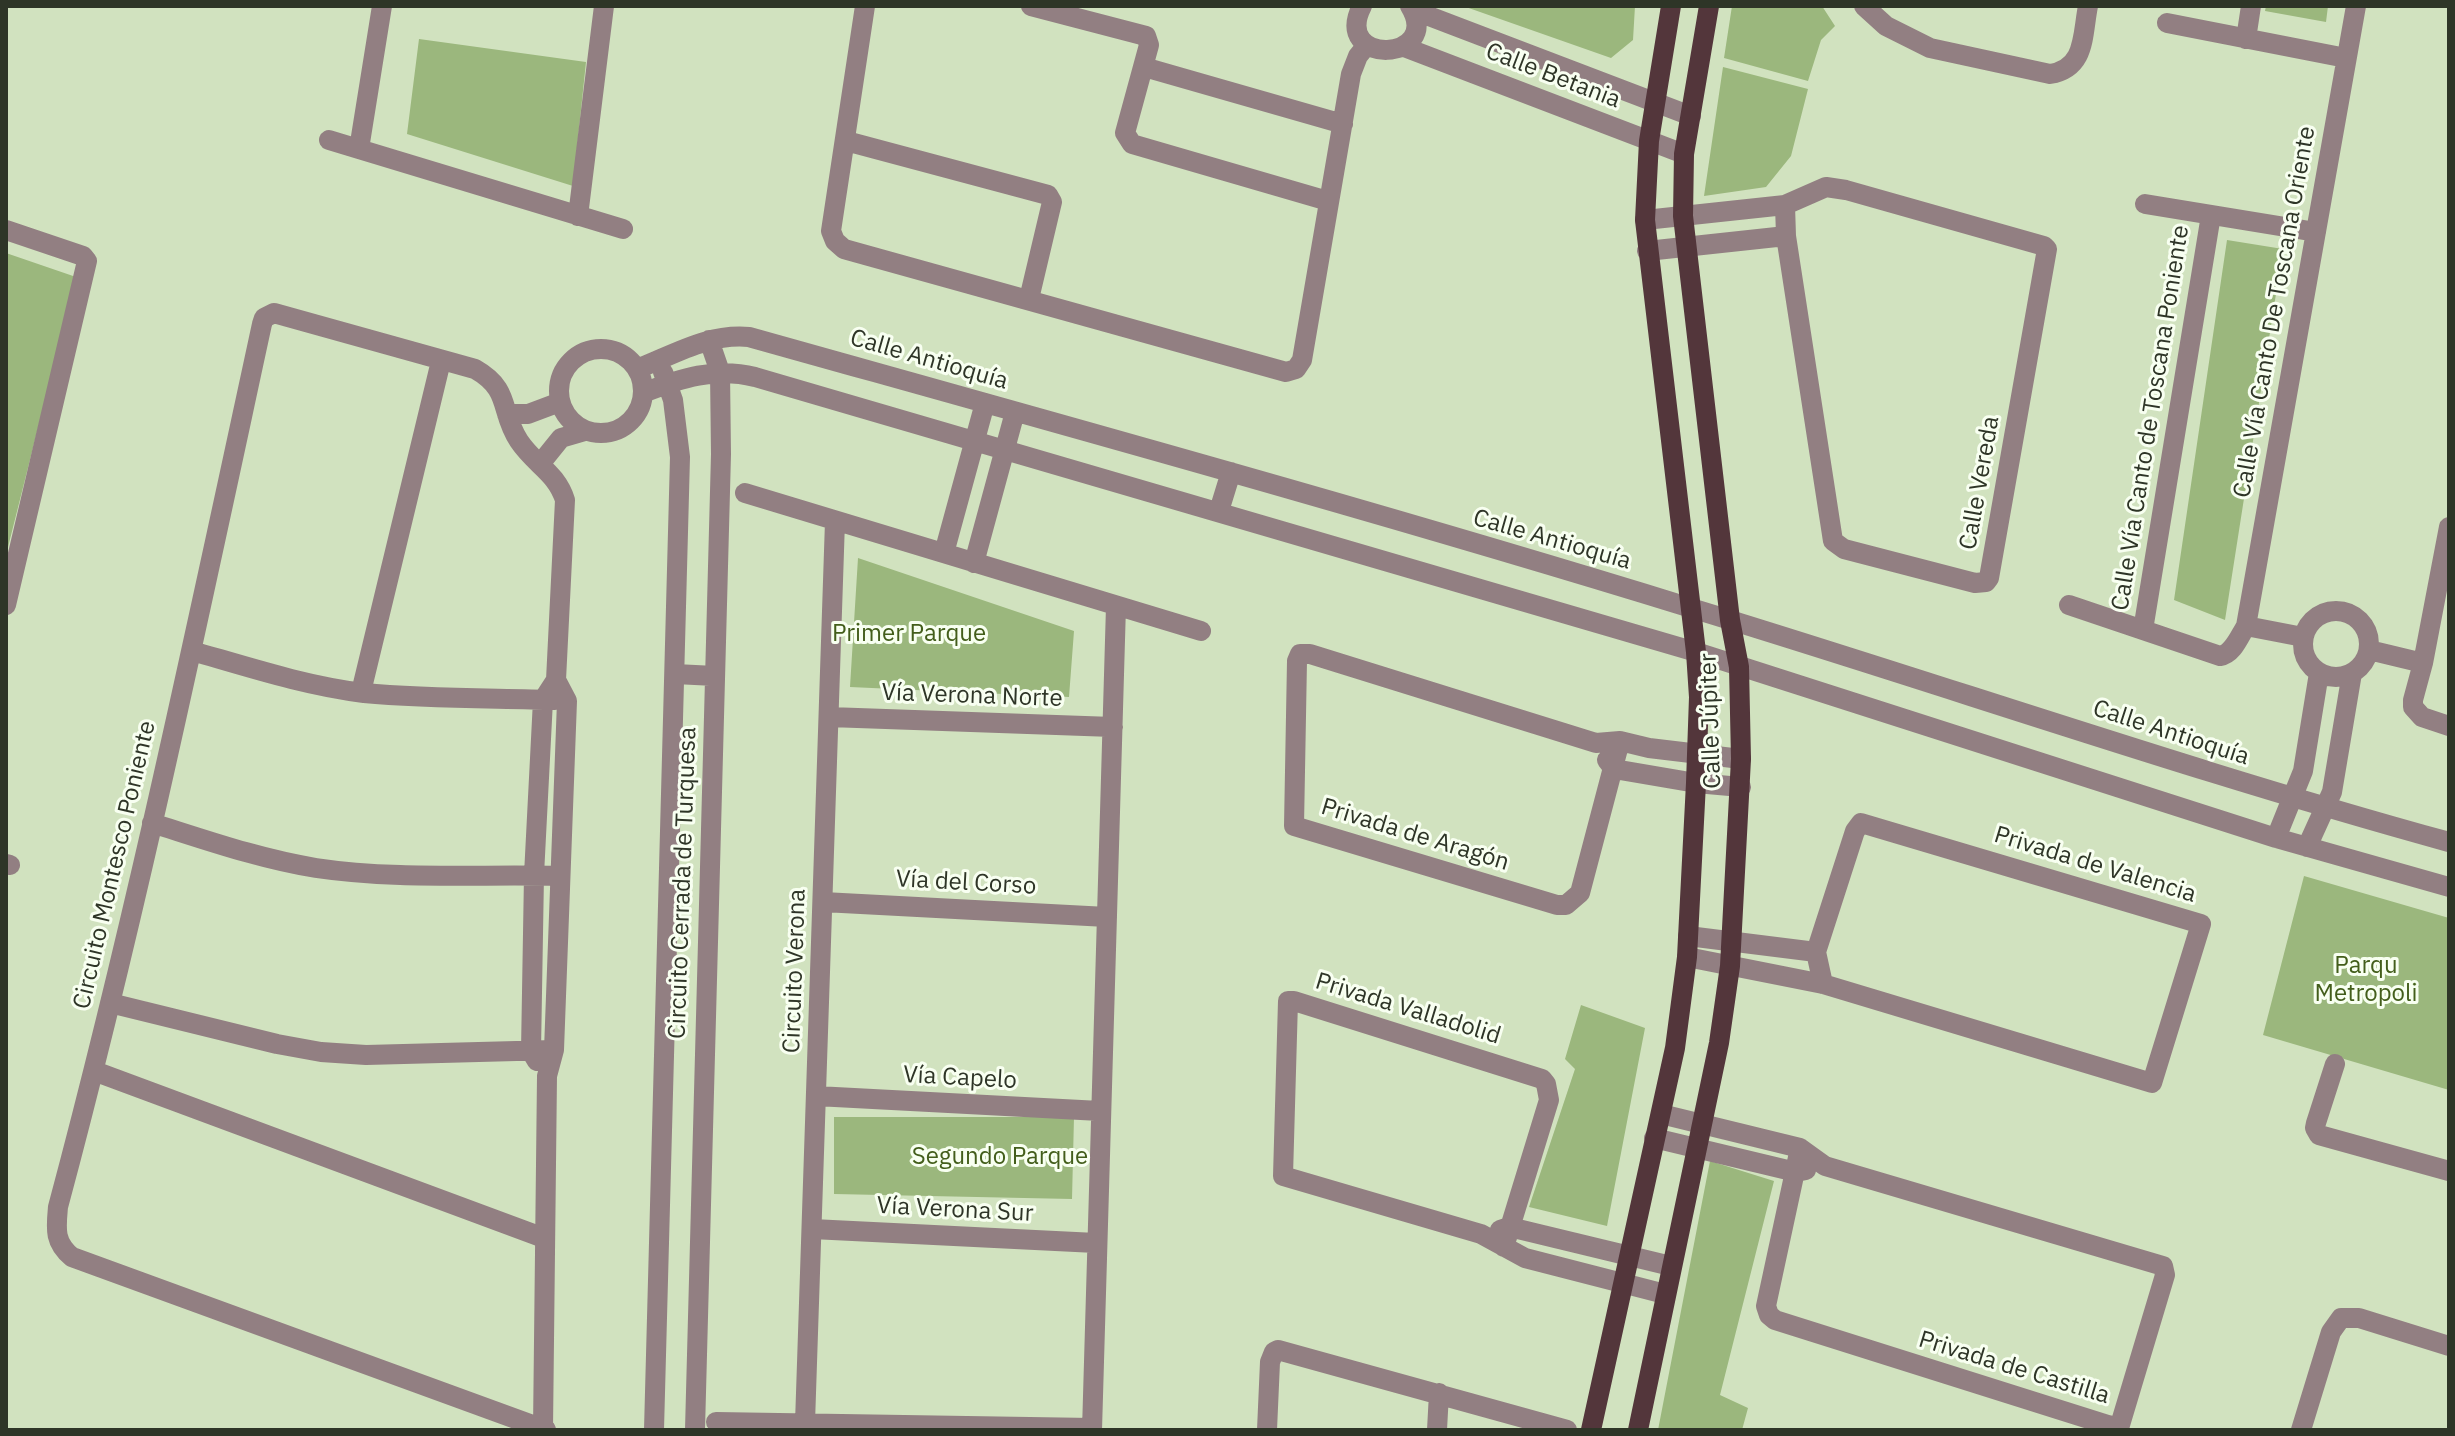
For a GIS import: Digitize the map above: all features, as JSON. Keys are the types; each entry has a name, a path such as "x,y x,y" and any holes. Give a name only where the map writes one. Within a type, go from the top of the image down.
{"main road":[{"name":"Calle Júpiter","path":"1591,1430 1675,1048 1687,957 1699,697 1645,220 1649,141 1671,6"},
{"name":"Calle Júpiter","path":"1638,1430 1719,1043 1730,966 1741,787 1739,667 1730,620 1683,216 1684,154 1709,6"}],"street":[{"path":"359,149 382,6"},
{"path":"578,216 604,6"},
{"path":"865,6 831,231 835,241 844,249 1286,372 1296,369 1302,360 1353,64 1367,45 1357,28 1357,17 1362,6"},
{"path":"1031,6 1146,36 1149,45 1125,133 1132,144 1328,201"},
{"path":"1864,6 1886,26 1930,48 2050,74 2071,67 2078,57 2088,6"},
{"path":"2246,39 2251,6"},
{"name":"Calle Vía Canto De Toscana Oriente","path":"2246,626 2356,6"},
{"path":"1404,47 1415,30 1412,8"},
{"name":"Calle Betania","path":"1412,8 1691,116"},
{"path":"2167,23 2346,58"},
{"name":"Calle Betania","path":"1367,45 1386,52 1404,47 1684,154"},
{"path":"1144,67 1343,124"},
{"path":"329,140 623,229"},
{"path":"846,141 1048,195 1052,202 1029,299"},
{"name":"Calle Vereda","path":"1645,220 1785,205 1816,190 1835,188 2047,249 1986,582 1975,583 1844,549 1833,541 1786,236 1785,205"},
{"path":"2145,204 2316,232"},
{"name":"Calle Vía Canto de Toscana Poniente","path":"2143,630 2211,215"},
{"path":"6,230 83,256 87,264 6,605"},
{"path":"1647,251 1786,236"},
{"name":"Circuito Montesco Poniente","path":"544,1429 72,1257 61,1248 56,1229 58,1207 94,1071 192,651 264,318 269,314 280,313 475,369 489,377 499,388 520,443 554,477 565,500 556,680"},
{"name":"Calle Antioquía","path":"637,369 709,340 737,335 749,337 1231,472 1689,607 2292,798 2449,842"},
{"name":"Circuito Cerrada de Turquesa","path":"695,1430 721,454 720,372 709,340"},
{"path":"540,464 561,438 585,431 608,433 619,430 637,415 643,393 642,380 627,358 613,351 599,349 584,353 572,361 563,373 559,387 560,402 569,419 585,431"},
{"path":"361,692 441,361"},
{"name":"Circuito Cerrada de Turquesa","path":"654,1430 680,457 668,383 658,361"},
{"path":"643,393 668,383 720,372 755,377 1696,652 2276,838 2449,887"},
{"path":"507,414 528,414 560,402"},
{"path":"944,553 985,403"},
{"path":"974,563 1015,412"},
{"path":"1219,511 1231,472"},
{"path":"745,493 1201,631"},
{"name":"Circuito Verona","path":"805,1423 835,521"},
{"path":"2449,527 2446,558 2413,700 2413,707 2422,717 2449,726"},
{"path":"2069,605 2211,654 2226,656 2246,626 2303,637"},
{"path":"716,1422 1092,1429 1116,606"},
{"path":"2338,611 2355,617 2362,624 2369,650 2363,663 2352,673 2330,677 2319,673 2305,658 2303,637 2320,615 2338,611"},
{"path":"2369,650 2423,663"},
{"path":"192,651 269,674 361,692 446,699 567,701"},
{"name":"Privada de Aragón","path":"1620,741 1580,893 1566,905 1557,905 1294,826 1297,661 1300,654 1310,654 1596,743 1620,741 1741,759"},
{"path":"2276,838 2303,771 2319,673"},
{"path":"2307,847 2332,792 2352,673"},
{"path":"675,674 715,676"},
{"path":"544,1429 547,1076 554,1050 567,701 556,680 543,700 534,875 531,1051 547,1076"},
{"name":"Vía Verona Norte","path":"829,717 1113,727"},
{"path":"1596,743 1614,769 1741,787"},
{"path":"152,823 261,857 317,868 408,874 560,876"},
{"name":"Privada de Valencia","path":"1816,952 1855,831 1858,825 1865,823 2201,924 2152,1083 1823,984"},
{"name":"Vía del Corso","path":"823,902 1107,917"},
{"path":"1687,957 1823,984 1816,952 1688,936"},
{"name":"Privada Valladolid","path":"1507,1237 1549,1100 1542,1079 1288,1001 1283,1176 1481,1234 1629,1256 1671,1266"},
{"path":"110,1003 321,1052 366,1055 554,1050"},
{"path":"2335,1064 2316,1123 2319,1135 2449,1171"},
{"path":"94,1071 544,1238"},
{"name":"Vía Capelo","path":"816,1096 1100,1111"},
{"name":"Privada de Castilla","path":"1661,1114 1800,1148 1825,1166 2163,1266 2165,1275 2120,1425 2111,1426 1775,1320 1769,1315 1766,1306 1800,1148"},
{"name":"Privada de Castilla","path":"1654,1138 1796,1172 1825,1166"},
{"name":"Vía Verona Sur","path":"812,1229 1096,1243"},
{"name":"Privada Valladolid","path":"1507,1237 1525,1258 1665,1294"},
{"path":"2301,1430 2331,1332 2341,1318 2359,1318 2449,1346"},
{"path":"1267,1430 1270,1362 1278,1350 1567,1430"},
{"path":"1439,1393 1442,1429"}],"green space":[{"path":"1463,6 1635,6 1633,40 1611,58"},
{"path":"1732,6 1822,6 1835,26 1821,40 1808,81 1724,58"},
{"path":"2266,6 2328,6 2326,22 2265,11"},
{"path":"419,39 586,62 573,186 407,134"},
{"path":"1723,67 1808,89 1791,156 1766,187 1704,196"},
{"path":"2227,240 2283,249 2225,620 2174,600"},
{"path":"6,253 76,277 6,555"},
{"name":"Primer Parque","path":"858,558 1074,631 1069,697 850,687"},
{"name":"Parqu Metropoli","path":"2304,876 2449,918 2449,1090 2263,1035"},
{"path":"1581,1005 1645,1028 1607,1226 1529,1207 1575,1069 1565,1059"},
{"name":"Segundo Parque","path":"834,1117 1074,1117 1072,1199 834,1194"},
{"path":"1710,1161 1774,1181 1720,1395 1748,1408 1742,1430 1658,1430"}]}
